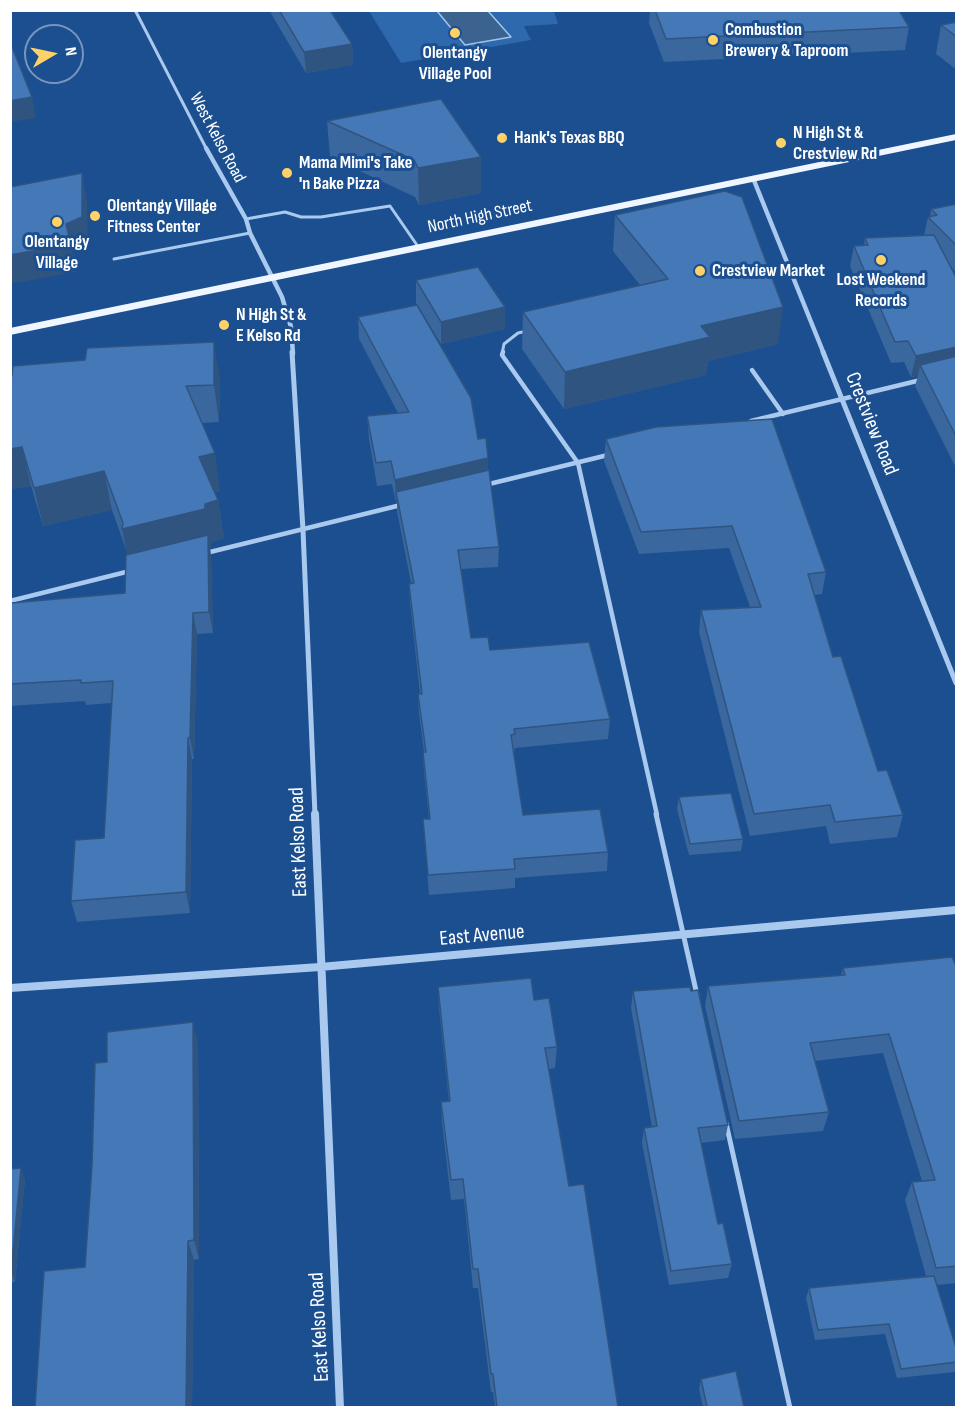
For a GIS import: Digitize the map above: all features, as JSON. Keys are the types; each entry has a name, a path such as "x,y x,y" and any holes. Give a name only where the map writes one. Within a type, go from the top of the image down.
{"main road":[{"name":"North High Street","path":"10,332 957,137"}],"street":[{"name":"West Kelso Road","path":"206,148 246,219 250,233 273,278"},
{"name":"Crestview Road","path":"753,178 957,683"},
{"name":"East Kelso Road","path":"273,278 285,305 291,327 303,530 340,1407"},
{"name":"East Avenue","path":"10,988 320,967 957,910"}],"lane":[{"name":"West Kelso Road","path":"135,10 206,148"},
{"path":"246,219 285,212 301,217 321,217 390,206 420,248"},
{"path":"114,259 250,233"},
{"path":"529,331 518,333 504,344 502,355 578,463 699,1004"},
{"path":"752,370 783,414"},
{"path":"748,422 925,379"},
{"path":"484,485 612,455"},
{"path":"203,554 403,505"},
{"path":"10,600 135,570"},
{"path":"725,1119 790,1407"}],"shaded area":[{"name":"Olentangy Village Pool","path":"369,11 554,11 558,24 524,26 531,40 401,63"},
{"path":"437,11 488,11 511,37 465,45"}],"building":[{"path":"279,10 330,10 352,44 304,52"},
{"path":"655,10 899,10 909,27 666,39"},
{"path":"957,22 957,37 941,25"},
{"path":"10,42 24,77 24,84 27,84 32,97 10,101"},
{"path":"441,99 481,157 418,168 414,160 327,121"},
{"path":"82,173 82,217 66,224 71,244 10,255 10,187"},
{"path":"725,191 742,197 783,307 701,326 710,337 565,372 523,312 668,279 615,215"},
{"path":"957,204 957,246 928,217 937,215 931,209"},
{"path":"934,235 957,279 957,347 916,356 908,341 895,342 854,246 868,245 865,238"},
{"path":"478,267 505,307 441,322 416,280"},
{"path":"417,305 471,398 478,439 486,438 488,458 395,480 391,461 376,463 367,416 409,412 358,317"},
{"path":"214,342 214,385 186,386 215,453 199,457 218,500 205,504 205,509 122,529 123,523 104,471 34,488 22,447 10,449 10,376 12,376 13,366 85,360 87,348"},
{"path":"957,356 957,438 920,365"},
{"path":"772,419 826,572 808,574 833,657 841,656 878,771 887,770 903,815 835,822 830,805 754,814 701,610 761,607 732,526 641,532 606,439 656,427"},
{"path":"489,470 499,547 458,550 471,638 488,637 490,650 589,642 610,719 514,729 515,734 511,735 523,815 600,809 608,852 514,859 515,869 428,875 423,819 430,819 423,752 426,752 418,694 422,694 409,584 414,583 396,492"},
{"path":"208,535 209,612 193,613 190,738 188,738 186,892 71,901 75,840 104,838 113,681 81,683 81,680 10,684 11,603 125,593 126,555"},
{"path":"731,793 743,839 690,844 679,797"},
{"path":"952,957 957,968 957,1266 936,1268 912,1182 935,1180 889,1034 810,1043 829,1112 739,1121 708,986 845,975 843,968"},
{"path":"531,978 534,1000 549,998 557,1047 545,1048 569,1186 584,1184 618,1407 497,1407 478,1269 473,1269 463,1179 451,1180 441,1102 450,1101 438,987"},
{"path":"690,987 691,991 698,990 728,1125 698,1128 718,1224 723,1223 732,1264 671,1271 644,1128 657,1126 633,991"},
{"path":"193,1022 194,1240 188,1241 186,1407 35,1407 44,1271 85,1267 92,1166 95,1063 107,1062 107,1032"},
{"path":"21,1168 11,1272 10,1272 10,1169"},
{"path":"934,1276 957,1351 957,1362 901,1369 889,1324 818,1330 809,1288"},
{"path":"736,1371 744,1407 707,1407 701,1379"}],"place":[{"name":"Olentangy Village Pool","path":"455,33"},
{"name":"Combustion Brewery & Taproom","path":"713,40"},
{"name":"Hank's Texas BBQ","path":"502,138"},
{"name":"N High St & Crestview Rd","path":"781,143"},
{"name":"Mama Mimi's Take 'n Bake Pizza","path":"287,173"},
{"name":"Olentangy Village Fitness Center","path":"95,216"},
{"name":"Olentangy Village","path":"57,222"},
{"name":"Lost Weekend Records","path":"881,260"},
{"name":"Crestview Market","path":"700,271"},
{"name":"N High St & E Kelso Rd","path":"224,325"}]}
